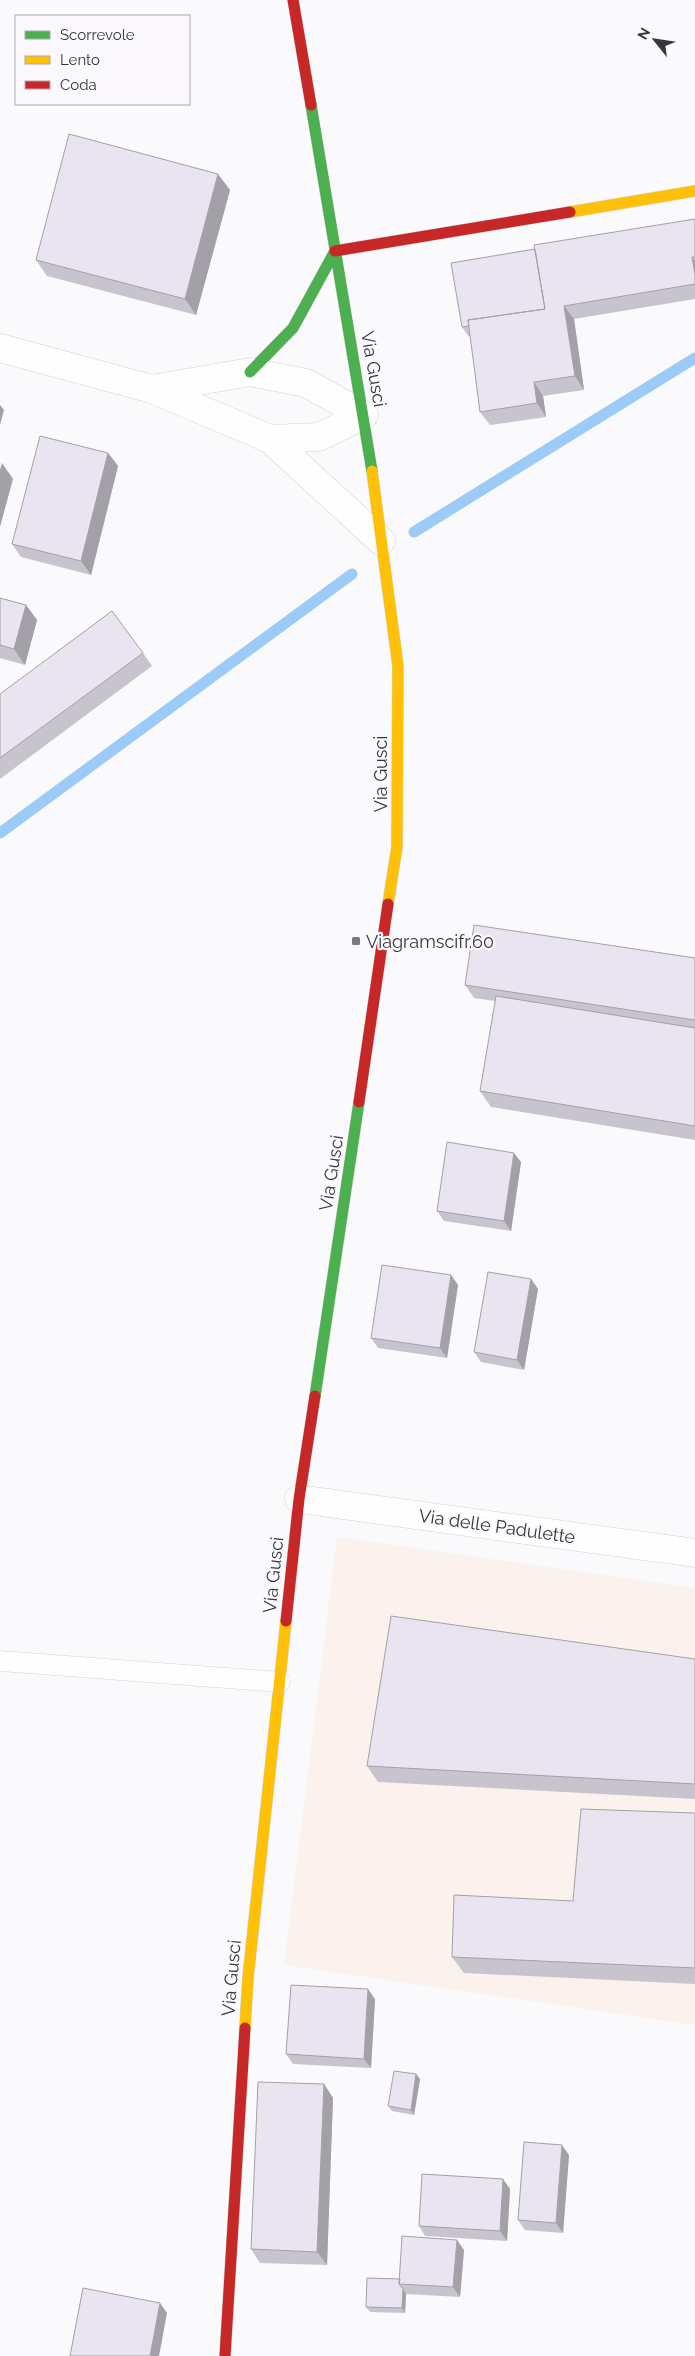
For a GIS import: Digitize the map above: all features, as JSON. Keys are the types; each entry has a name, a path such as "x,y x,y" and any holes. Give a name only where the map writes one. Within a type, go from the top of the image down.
{"street":[{"name":"Via Gusci","path":"225,2356 248,1978 299,1499 397,847 398,666 364,416 293,0"},
{"path":"250,372 293,328 335,250 695,191"},
{"path":"0,348 152,389 270,439 382,541"},
{"path":"152,389 250,372 306,383 364,416"},
{"path":"270,439 319,437 364,416"},
{"name":"Via delle Padulette","path":"299,1499 695,1553"}],"lane":[{"path":"0,1661 280,1682"}],"shaded area":[{"path":"337,1537 695,1588 695,2025 284,1965"}],"building":[{"path":"69,134 218,174 185,299 36,260"},
{"path":"695,219 695,257 692,257 695,284 564,306 575,376 534,382 537,403 480,412 468,320 545,309 534,245"},
{"path":"535,249 545,309 468,320 469,326 462,327 451,263"},
{"path":"40,436 108,453 81,561 12,544"},
{"path":"0,598 26,605 14,649 0,645"},
{"path":"112,611 143,653 0,758 0,694"},
{"path":"474,925 695,958 695,1020 465,985"},
{"path":"496,996 695,1028 695,1126 480,1091"},
{"path":"447,1142 514,1153 504,1221 437,1211"},
{"path":"382,1265 451,1275 440,1348 371,1338"},
{"path":"488,1272 531,1279 517,1360 474,1352"},
{"path":"391,1616 695,1659 695,1784 367,1766"},
{"path":"581,1809 695,1813 695,1968 452,1957 454,1895 573,1901"},
{"path":"291,1985 368,1989 364,2059 286,2054"},
{"path":"394,2071 416,2074 411,2110 388,2106"},
{"path":"258,2082 324,2084 317,2252 251,2249"},
{"path":"524,2142 562,2145 556,2223 518,2220"},
{"path":"422,2174 503,2179 500,2231 419,2226"},
{"path":"402,2236 457,2240 453,2287 399,2284"},
{"path":"367,2278 400,2279 399,2284 403,2289 402,2308 366,2307"},
{"path":"83,2288 160,2303 150,2356 70,2356"}],"waterway":[{"path":"414,532 695,358"},
{"path":"0,833 352,574"}],"traffic: fast":[{"path":"311,105 372,471"},
{"path":"250,372 293,328 335,251"},
{"path":"315,1396 359,1102"}],"traffic: slow":[{"path":"570,212 695,191"},
{"path":"372,471 398,666 397,847 388,904"},
{"path":"245,2028 248,1978 286,1621"}],"traffic: jam":[{"path":"293,0 311,105"},
{"path":"335,251 570,212"},
{"path":"359,1102 388,904"},
{"path":"286,1621 299,1499 315,1396"},
{"path":"225,2356 245,2028"}],"place":[{"name":"Viagramscifr.60","path":"356,941"}]}
